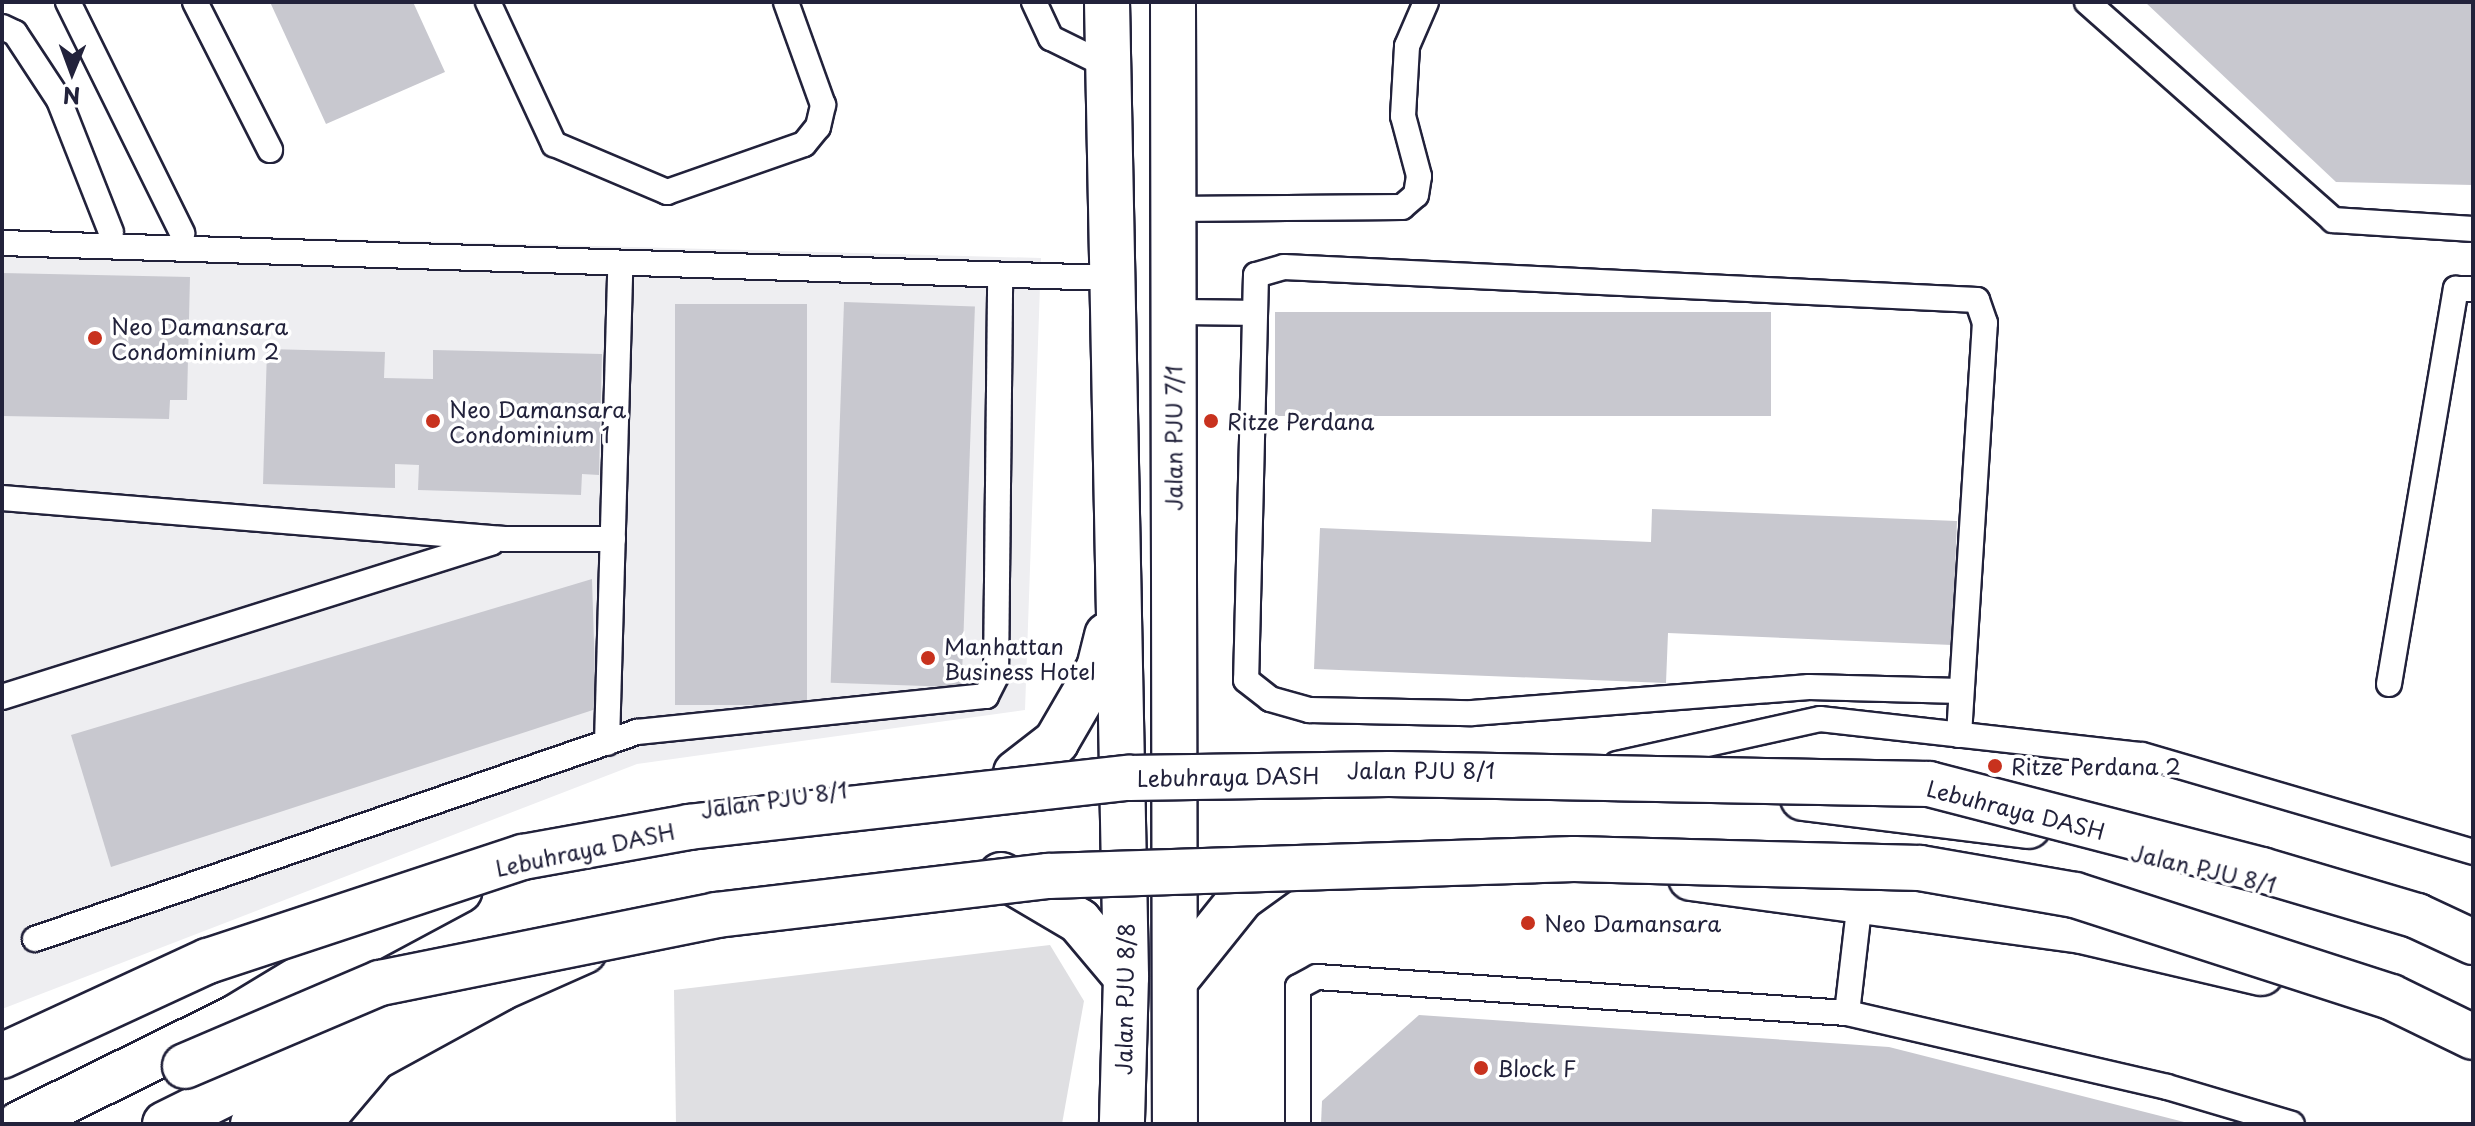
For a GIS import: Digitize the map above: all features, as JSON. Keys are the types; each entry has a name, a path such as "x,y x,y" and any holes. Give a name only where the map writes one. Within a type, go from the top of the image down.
{"main road":[{"path":"1107,2 1116,601 1124,874"},
{"name":"Jalan PJU 7/1","path":"1173,2 1175,875"},
{"path":"1016,773 1056,742 1078,708 1099,668 1116,601"},
{"name":"Jalan PJU 8/1","path":"332,959 473,884 668,815 1016,773 1592,769 2013,822 2375,909 2473,949"},
{"name":"Lebuhraya DASH","path":"2,1056 208,961 523,857 689,827 1129,778 1389,774 1929,784 2262,870 2417,916 2473,942"},
{"path":"68,1124 380,983 479,968 716,915 1048,876 1731,859 1920,868 2075,895 2391,997 2473,1037"},
{"path":"253,1124 380,1051 620,935 848,887 1001,875 1613,867 2082,931 2473,1024"},
{"path":"1177,978 1230,910 1277,872"},
{"name":"Jalan PJU 8/8","path":"1122,1124 1126,977 1124,874"},
{"path":"1001,875 1079,921 1126,977"},
{"path":"1175,875 1175,1124"},
{"path":"19,1124 236,1017 332,959"},
{"path":"139,1124 239,1052 332,959"},
{"path":"165,1124 479,968"},
{"path":"318,1124 380,1051"}],"lane":[{"path":"68,2 182,233"},
{"path":"195,2 270,150"},
{"path":"488,2 554,144 667,192 804,144 818,127 823,105 786,2"},
{"path":"1034,2 1051,38 1108,66"},
{"path":"1172,209 1402,207 1416,195 1419,176 1403,116 1407,46 1426,2"},
{"path":"2087,2 2333,220 2473,229"},
{"path":"2,27 15,33 59,100 111,232"},
{"path":"2,229 275,237"},
{"path":"2,243 1110,278"},
{"path":"607,743 620,264"},
{"path":"1959,735 1985,323 1977,300 1284,267 1256,275 1251,313 1246,680 1270,699 1309,710 1472,713 1809,687 1961,691"},
{"path":"35,939 637,732 975,700 993,687 1000,275"},
{"path":"2389,684 2456,289 2473,289"},
{"path":"1173,312 1251,313"},
{"path":"2,498 504,539 613,539"},
{"path":"2,697 504,539"},
{"path":"1910,689 1910,729"},
{"path":"1592,769 1820,719 2142,755 2473,852"},
{"path":"1847,1013 1860,900"},
{"path":"1298,1124 1298,987 1317,977 1847,1013 2167,1087 2292,1124"}],"shaded area":[{"path":"2,230 1041,258 1025,710 637,764 2,1009"},
{"path":"1050,945 1084,1001 1062,1124 676,1124 674,990"}],"building":[{"path":"270,2 413,2 445,72 326,124"},
{"path":"2145,2 2473,2 2473,185 2336,182"},
{"name":"Neo Damansara Condominium 2","path":"2,273 190,277 187,400 170,400 169,419 2,416"},
{"path":"844,302 975,307 962,687 831,683"},
{"path":"675,304 807,304 807,705 675,705"},
{"path":"1275,312 1771,312 1771,416 1275,416"},
{"name":"Neo Damansara Condominium 1","path":"267,349 385,352 384,378 433,379 433,350 602,354 599,475 582,474 581,495 418,490 419,465 395,464 395,488 263,484"},
{"path":"1652,509 1957,521 1952,645 1668,633 1666,683 1314,669 1320,528 1651,542"},
{"path":"592,579 596,709 111,867 71,735"},
{"path":"1419,1015 1889,1047 2192,1124 1321,1124 1322,1101"}],"place":[{"name":"Neo Damansara Condominium 2","path":"95,338"},
{"name":"Neo Damansara Condominium 1","path":"433,421"},
{"name":"Ritze Perdana","path":"1211,421"},
{"name":"Manhattan Business Hotel","path":"928,658"},
{"name":"Ritze Perdana 2","path":"1995,766"},
{"name":"Neo Damansara","path":"1528,923"},
{"name":"Block F","path":"1481,1068"}]}
